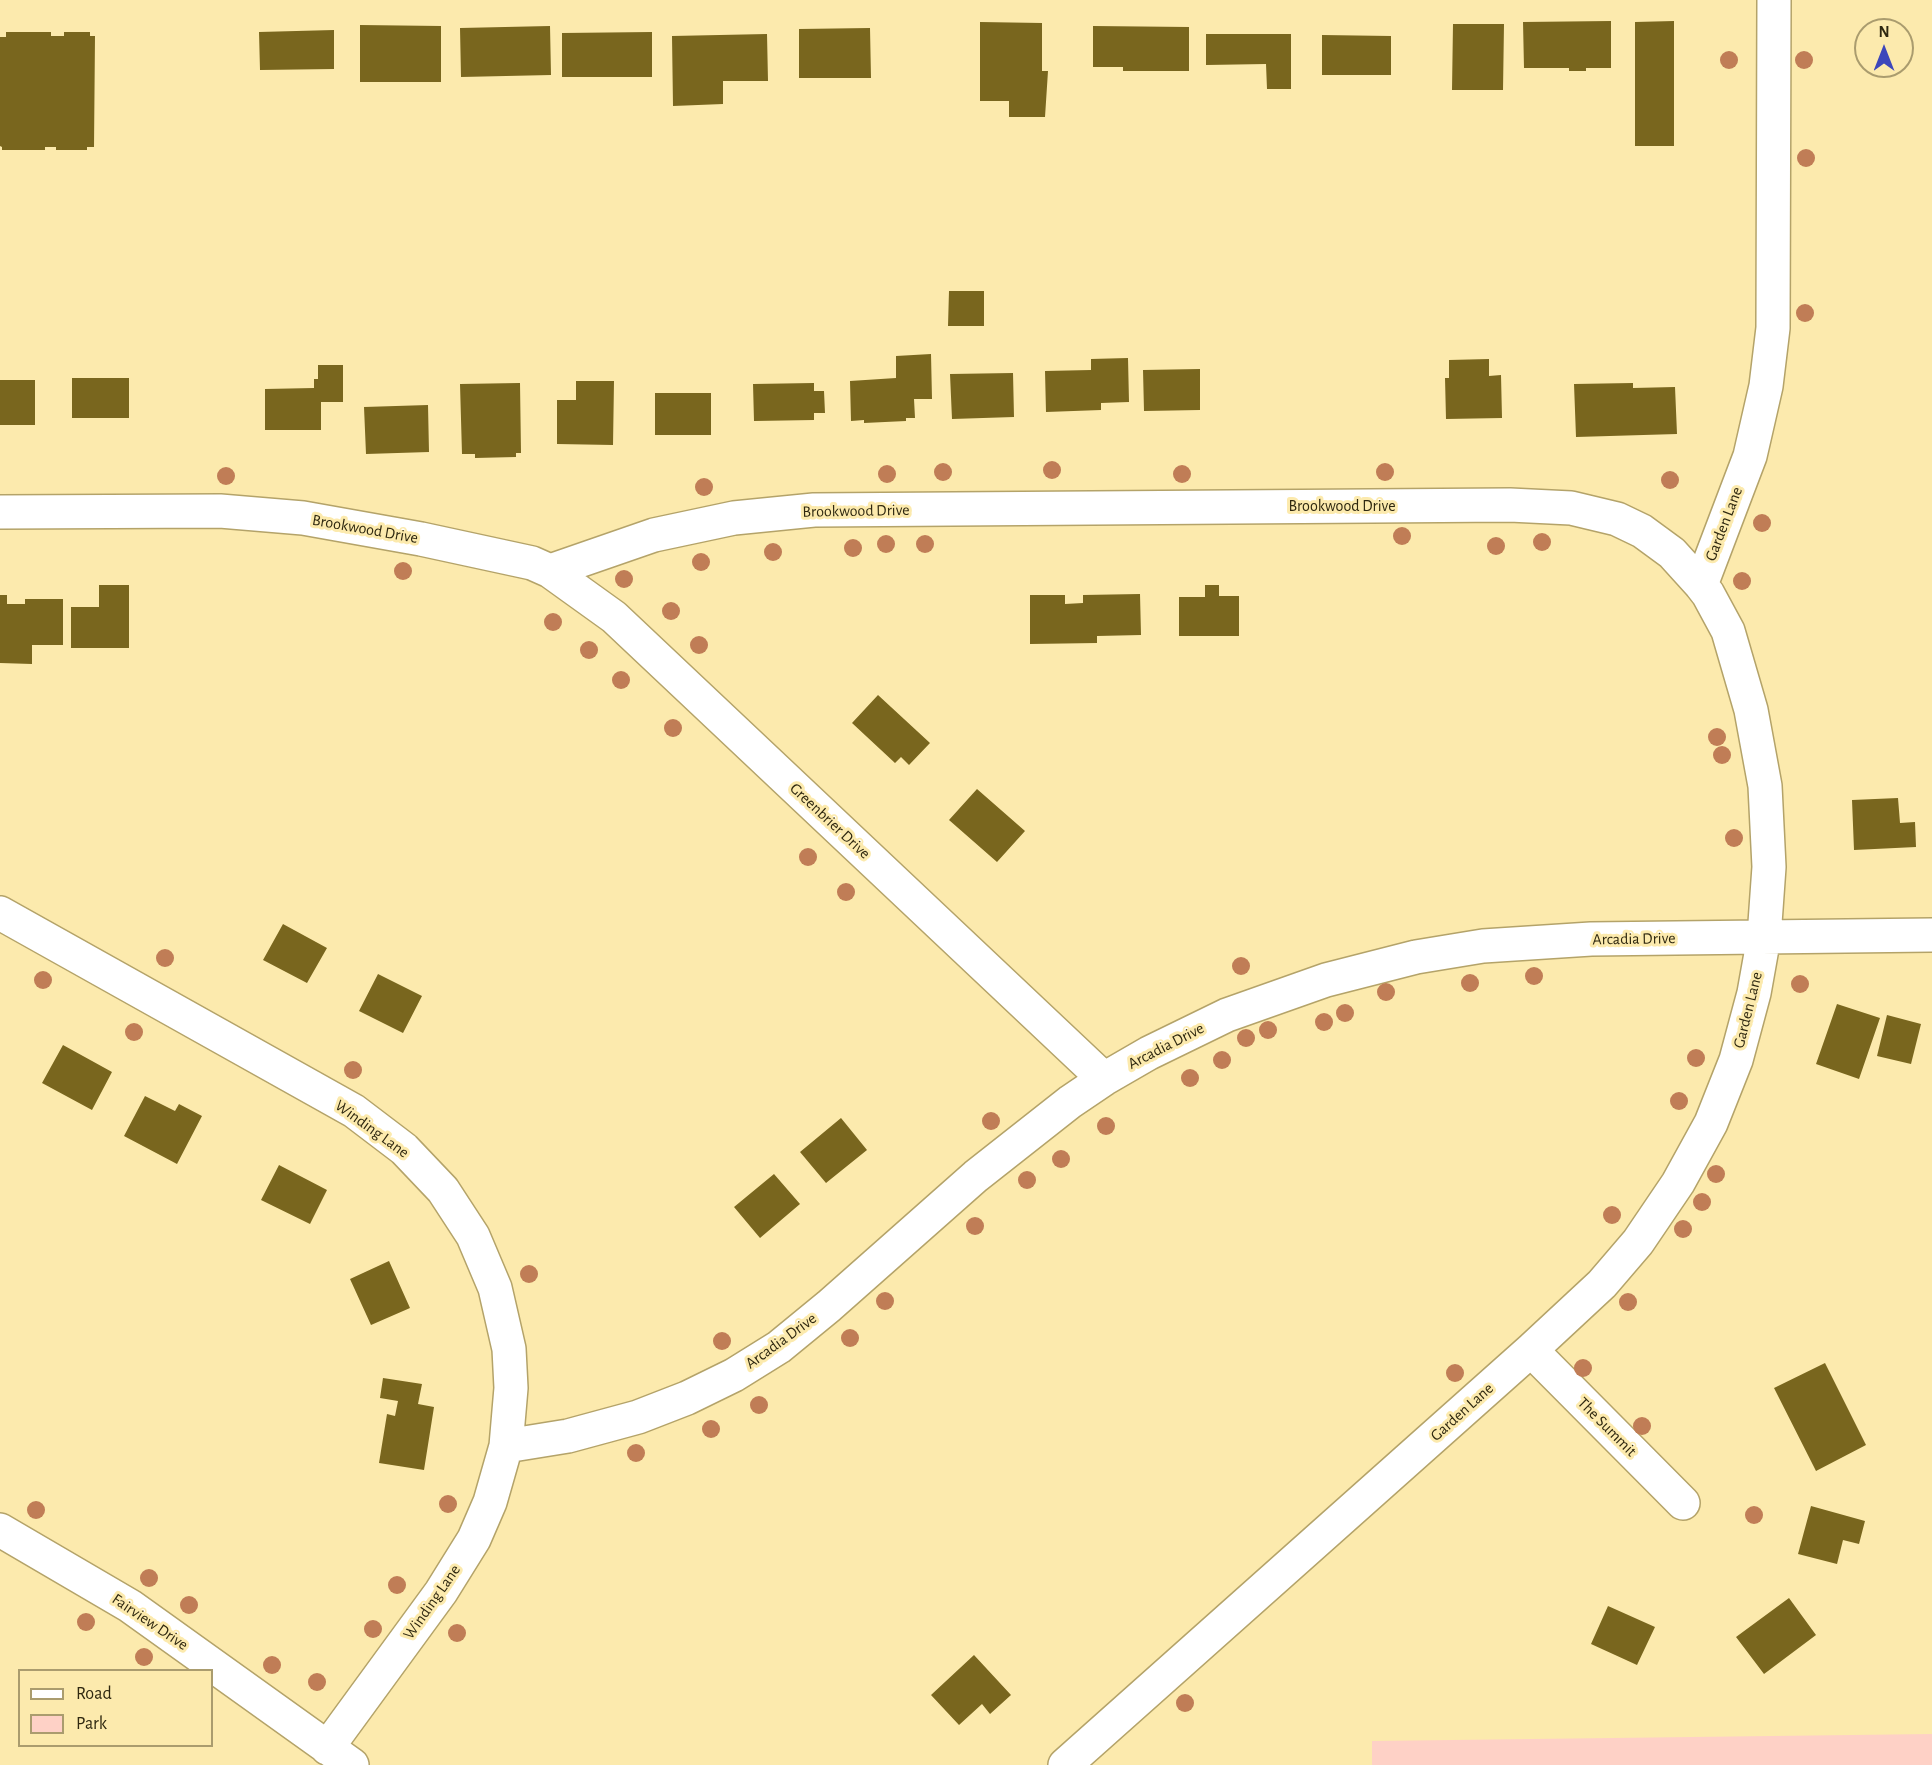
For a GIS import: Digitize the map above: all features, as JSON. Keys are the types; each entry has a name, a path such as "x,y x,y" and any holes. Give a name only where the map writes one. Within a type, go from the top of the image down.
{"street":[{"name":"Garden Lane","path":"1065,1765 1602,1284 1638,1242 1678,1183 1711,1123 1736,1060 1754,993 1764,937 1769,867 1765,786 1751,710 1728,631 1701,585 1750,456 1766,386 1773,328 1774,0"},
{"name":"Brookwood Drive","path":"0,512 220,511 303,518 421,538 532,563 550,571 654,535 734,518 814,510 1510,505 1570,508 1617,519 1642,531 1672,553 1701,585"},
{"name":"Greenbrier Drive","path":"550,571 614,617 1104,1079"},
{"name":"Winding Lane","path":"0,913 354,1111 404,1149 443,1190 473,1236 495,1288 509,1348 511,1388 506,1446 490,1502 474,1539 340,1756"},
{"name":"Arcadia Drive","path":"506,1446 568,1436 638,1417 687,1398 734,1375 778,1347 821,1313 976,1176 1070,1102 1149,1053 1227,1015 1326,980 1416,957 1483,946 1570,941 1932,935"},
{"name":"The Summit","path":"1531,1350 1683,1503"},
{"name":"Fairview Drive","path":"0,1530 130,1606 340,1756"}],"green space":[{"path":"1932,1734 1932,1765 1372,1765 1372,1741"}],"building":[{"path":"1611,21 1611,68 1569,71 1569,68 1524,68 1523,22"},
{"path":"1674,21 1674,146 1635,146 1635,22"},
{"path":"980,22 1042,23 1042,71 1048,71 1045,117 1009,117 1009,101 980,101"},
{"path":"1453,24 1504,24 1503,90 1452,90"},
{"path":"360,25 441,26 441,82 360,82"},
{"path":"550,26 551,75 461,77 460,28"},
{"path":"1093,26 1189,27 1189,71 1123,71 1123,67 1093,67"},
{"path":"870,28 871,78 799,78 799,29"},
{"path":"334,30 334,69 260,70 259,32"},
{"path":"6,32 51,32 51,36 64,36 64,32 90,32 90,36 95,36 94,147 87,147 87,150 56,150 56,147 45,147 45,150 2,150 0,146 0,37 6,37"},
{"path":"652,32 652,77 562,77 562,33"},
{"path":"767,34 768,81 723,81 723,104 673,106 672,36"},
{"path":"1206,34 1291,34 1291,89 1267,89 1266,64 1206,65"},
{"path":"1322,35 1391,36 1391,75 1322,75"},
{"path":"949,291 984,291 984,326 948,326"},
{"path":"931,354 932,399 914,399 915,418 906,418 906,421 864,423 864,420 851,421 850,381 896,378 896,356"},
{"path":"1128,358 1129,402 1101,403 1101,410 1046,412 1045,371 1091,370 1091,359"},
{"path":"1489,359 1489,376 1501,375 1502,418 1446,419 1445,378 1449,378 1449,360"},
{"path":"318,365 343,365 343,402 321,402 321,430 265,430 265,389 314,388 314,379 318,379"},
{"path":"1200,369 1200,410 1144,411 1143,370"},
{"path":"1013,373 1014,417 952,419 950,374"},
{"path":"72,378 129,378 129,418 72,418"},
{"path":"0,380 35,380 35,425 0,425"},
{"path":"576,381 614,381 613,445 557,444 557,400 576,400"},
{"path":"520,383 521,453 516,453 516,457 475,458 475,454 462,454 460,384"},
{"path":"814,383 814,391 824,391 825,413 814,413 814,420 754,421 753,384"},
{"path":"1633,383 1633,388 1675,387 1677,434 1576,437 1574,384"},
{"path":"655,393 711,393 711,435 655,435"},
{"path":"428,405 429,452 366,454 364,407"},
{"path":"99,585 129,585 129,648 71,648 71,607 99,607"},
{"path":"1205,585 1219,585 1219,596 1239,596 1239,636 1179,636 1179,597 1205,597"},
{"path":"1140,594 1141,635 1097,636 1097,643 1030,644 1030,595 1065,595 1065,604 1083,603 1083,595"},
{"path":"0,595 7,595 7,604 25,604 25,599 63,599 63,645 32,645 32,664 0,663"},
{"path":"878,695 930,743 909,765 901,757 895,763 852,723"},
{"path":"977,789 1025,831 997,862 949,820"},
{"path":"1898,798 1900,823 1915,822 1916,847 1854,850 1852,800"},
{"path":"283,924 327,948 307,983 263,960"},
{"path":"378,974 422,996 403,1033 359,1011"},
{"path":"1837,1004 1880,1018 1859,1079 1816,1064"},
{"path":"1887,1015 1921,1024 1911,1064 1877,1056"},
{"path":"63,1045 112,1072 92,1110 42,1083"},
{"path":"145,1096 175,1111 179,1104 202,1116 177,1164 124,1136"},
{"path":"841,1118 867,1150 826,1183 800,1152"},
{"path":"279,1165 327,1190 310,1224 261,1200"},
{"path":"774,1174 800,1204 760,1238 734,1207"},
{"path":"389,1261 410,1308 371,1325 350,1279"},
{"path":"1825,1363 1866,1445 1816,1471 1774,1388"},
{"path":"383,1378 422,1384 418,1404 434,1407 424,1470 379,1463 387,1414 395,1416 398,1401 380,1398"},
{"path":"1811,1506 1865,1521 1859,1544 1843,1540 1837,1564 1798,1554"},
{"path":"1789,1598 1816,1635 1764,1674 1736,1637"},
{"path":"1608,1606 1655,1627 1637,1665 1591,1644"},
{"path":"974,1655 1011,1695 990,1714 982,1704 959,1725 931,1695"}]}
